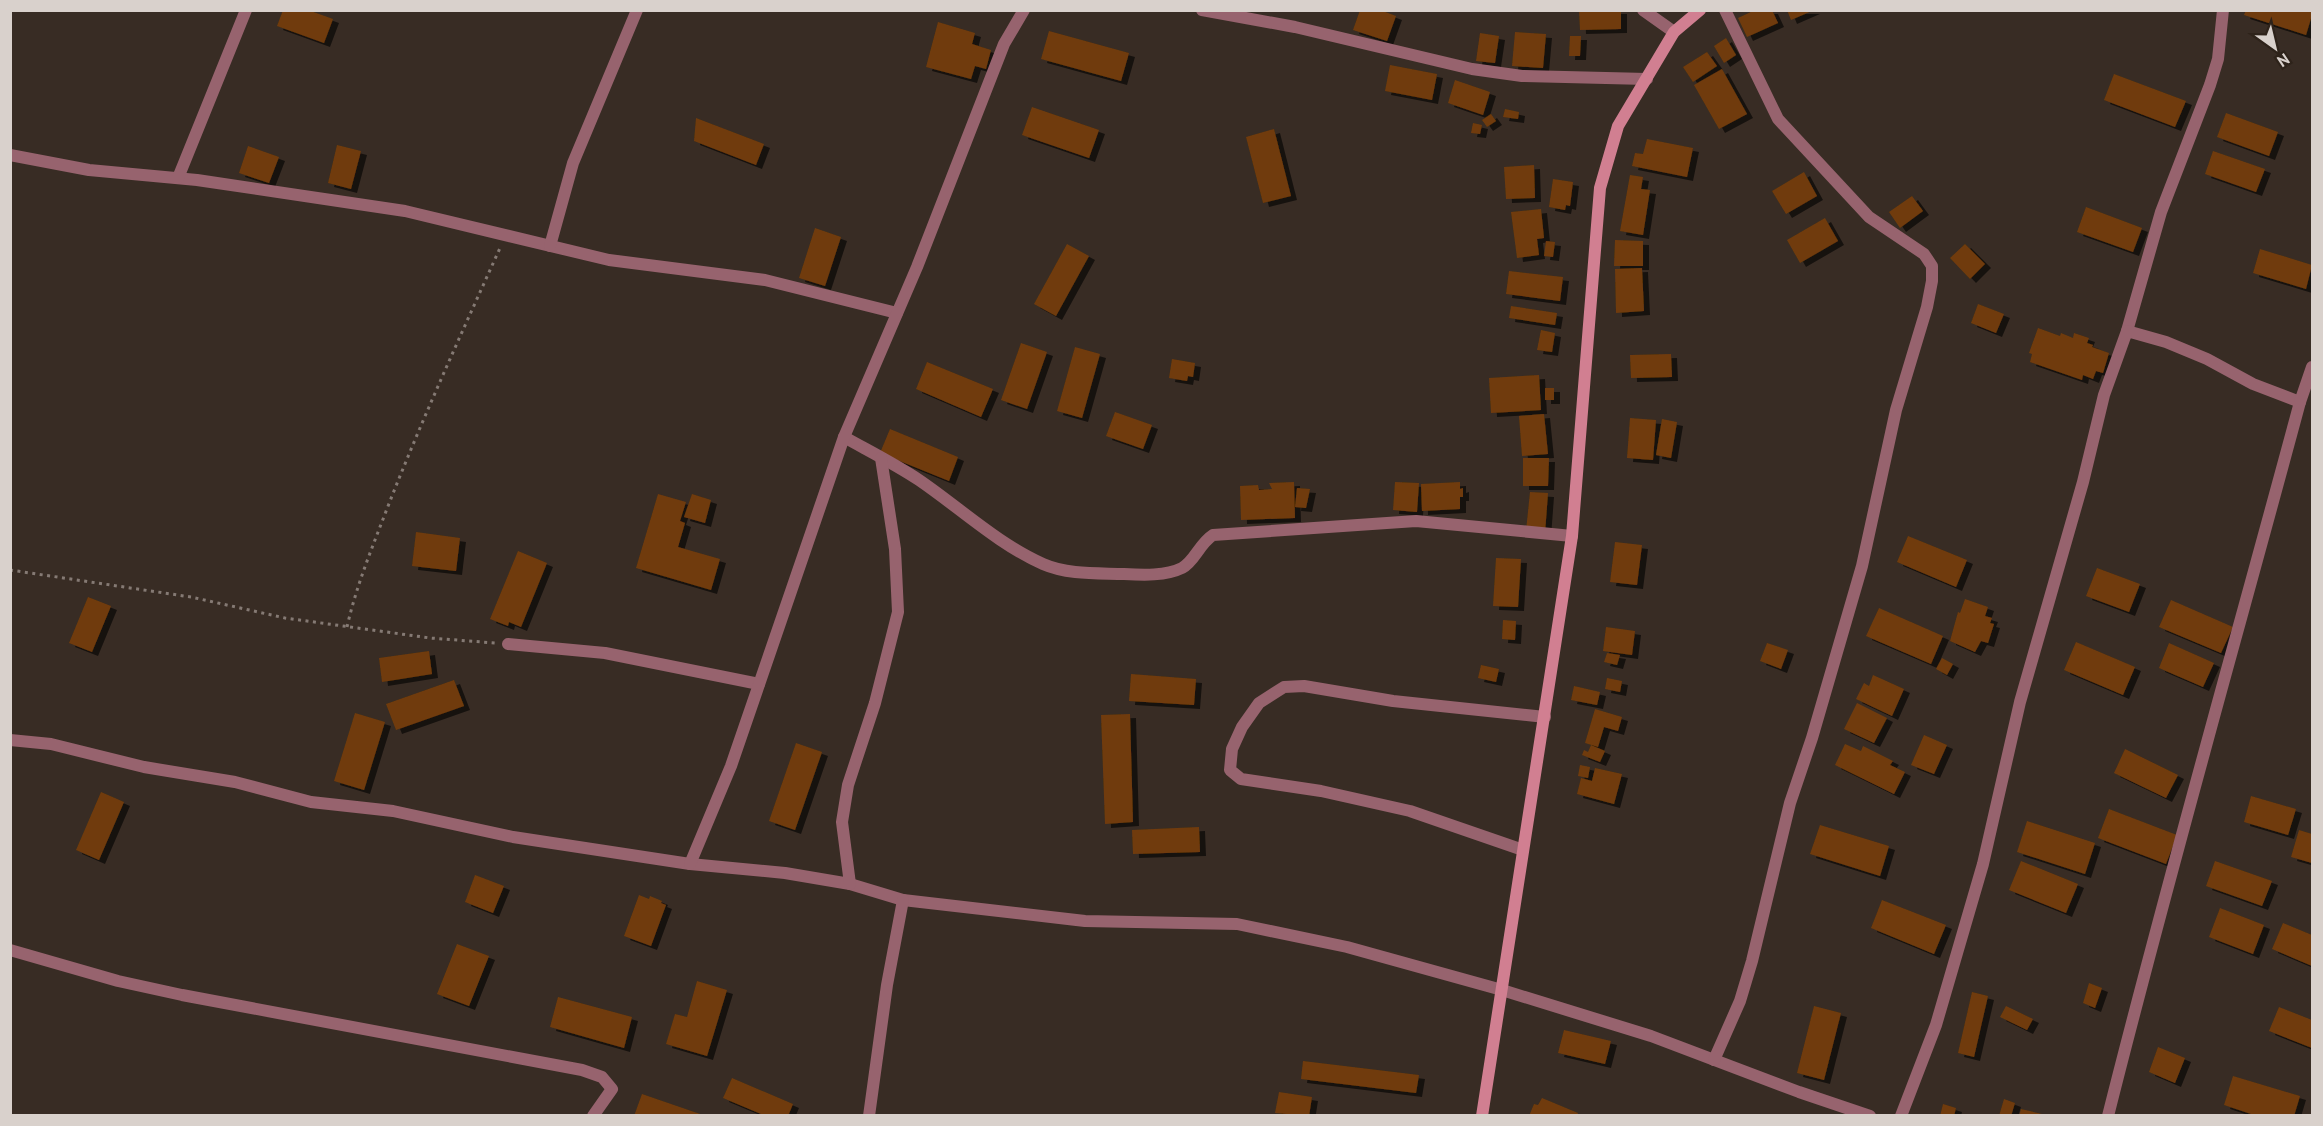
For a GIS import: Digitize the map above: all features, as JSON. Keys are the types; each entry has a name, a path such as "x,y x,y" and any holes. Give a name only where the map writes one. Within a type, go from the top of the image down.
{"street":[{"path":"178,178 246,10"},
{"path":"550,246 573,163 637,10"},
{"path":"690,864 731,766 844,437 897,313 1004,44 1024,10"},
{"path":"1202,10 1295,27 1472,69 1522,76 1647,79"},
{"path":"1643,10 1674,32"},
{"path":"1482,1116 1572,536 1600,188 1618,126 1674,32 1700,10"},
{"path":"1714,1060 1740,1001 1752,961 1790,803 1812,738 1862,566 1896,410 1927,308 1932,281 1932,266 1924,254 1869,217 1778,119 1725,10"},
{"path":"1901,1116 1936,1025 1983,864 2020,702 2083,482 2104,394 2127,332 2161,212 2218,59 2223,10"},
{"path":"10,155 89,170 178,178 405,212 609,260 765,280 897,313"},
{"path":"2127,332 2166,342 2207,359 2253,384 2300,402"},
{"path":"2108,1116 2208,730 2240,623 2300,402 2313,368"},
{"path":"844,437 918,480 1014,548 1045,565 1074,572 1137,575 1171,573 1185,567 1192,560 1198,548 1213,535 1416,521 1572,536"},
{"path":"850,884 842,822 848,785 875,703 898,612 896,549 881,458"},
{"path":"508,644 605,653 759,684"},
{"path":"1523,850 1410,811 1321,791 1241,779 1230,770 1232,749 1242,728 1259,703 1284,687 1304,686 1393,700 1545,717"},
{"path":"10,740 51,744 144,767 235,782 311,802 393,811 513,837 690,864 785,873 850,884 903,900 1086,921 1237,924 1347,947 1502,990 1651,1036 1799,1092 1870,1116"},
{"path":"869,1116 887,985 903,900"},
{"path":"10,950 118,981 182,995 582,1070 602,1077 612,1089 594,1116"}],"path":[{"path":"347,627 356,591 400,476 456,344 506,236"},
{"path":"10,570 191,597 285,618 430,638 508,644"}],"building":[{"path":"283,10 308,10 333,19 324,43 277,26"},
{"path":"1360,10 1380,10 1396,16 1387,41 1353,30"},
{"path":"1579,10 1621,10 1621,29 1580,30"},
{"path":"1755,10 1772,10 1778,23 1747,37 1738,18"},
{"path":"1787,10 1814,10 1791,20"},
{"path":"2246,10 2312,10 2312,15 2306,35 2244,15"},
{"path":"938,22 975,33 972,44 991,50 986,69 975,66 971,79 926,67"},
{"path":"1049,31 1129,53 1121,81 1041,59"},
{"path":"1515,32 1546,34 1543,68 1512,66"},
{"path":"1480,33 1499,36 1495,63 1476,61"},
{"path":"1570,36 1581,36 1580,56 1569,56"},
{"path":"1726,38 1736,55 1724,63 1714,46"},
{"path":"1707,52 1717,66 1693,82 1683,67"},
{"path":"1390,65 1437,74 1432,100 1385,91"},
{"path":"1722,69 1747,114 1719,129 1694,85"},
{"path":"2114,74 2186,101 2175,127 2104,100"},
{"path":"1455,80 1490,92 1483,115 1448,103"},
{"path":"1032,107 1099,130 1089,158 1022,135"},
{"path":"1505,109 1519,112 1518,119 1503,117"},
{"path":"2226,113 2278,132 2269,156 2217,137"},
{"path":"1491,114 1496,121 1487,127 1482,120"},
{"path":"696,118 764,144 756,165 694,141"},
{"path":"1473,123 1482,125 1480,134 1471,133"},
{"path":"1274,129 1291,196 1263,203 1246,137"},
{"path":"1647,139 1693,148 1687,177 1632,166 1635,153 1643,154"},
{"path":"337,145 361,151 351,189 328,183"},
{"path":"248,146 279,157 269,183 239,173"},
{"path":"2213,151 2265,169 2256,192 2205,174"},
{"path":"1534,165 1535,198 1506,199 1504,167"},
{"path":"1804,172 1817,196 1786,214 1772,191"},
{"path":"1630,175 1643,177 1641,189 1650,190 1643,235 1620,231"},
{"path":"1553,179 1573,182 1570,206 1566,205 1565,210 1549,207"},
{"path":"1912,196 1923,211 1900,228 1889,212"},
{"path":"2086,207 2142,228 2133,252 2077,232"},
{"path":"1541,209 1544,238 1537,239 1539,255 1517,258 1511,212"},
{"path":"1825,218 1838,241 1800,263 1787,240"},
{"path":"815,228 841,237 825,286 799,278"},
{"path":"1615,240 1643,241 1643,266 1614,266"},
{"path":"1546,241 1555,242 1553,257 1544,256"},
{"path":"1067,244 1089,256 1056,316 1034,304"},
{"path":"1965,244 1985,264 1970,279 1950,258"},
{"path":"2260,249 2312,265 2306,289 2253,273"},
{"path":"1642,268 1644,311 1616,313 1615,269"},
{"path":"1509,271 1563,277 1560,301 1506,294"},
{"path":"1978,304 2004,314 1996,333 1971,323"},
{"path":"1511,306 1557,313 1555,325 1509,318"},
{"path":"2038,328 2060,336 2061,333 2073,338 2074,333 2089,338 2087,343 2093,345 2092,347 2109,353 2103,373 2096,371 2093,379 2083,375 2082,380 2030,362 2032,354 2029,353"},
{"path":"1541,330 1555,333 1552,352 1537,350"},
{"path":"1021,343 1047,352 1027,409 1001,400"},
{"path":"1075,347 1100,354 1082,418 1057,411"},
{"path":"1671,354 1672,377 1631,378 1630,355"},
{"path":"1172,359 1195,363 1193,377 1188,376 1187,381 1169,378"},
{"path":"927,362 993,389 981,417 916,389"},
{"path":"1539,375 1541,410 1491,413 1489,378"},
{"path":"1545,388 1554,388 1554,400 1545,400"},
{"path":"1115,412 1152,425 1143,449 1106,436"},
{"path":"1544,414 1548,454 1522,456 1519,416"},
{"path":"1630,418 1656,420 1653,460 1627,458"},
{"path":"1662,419 1677,422 1671,458 1656,455"},
{"path":"890,429 958,457 949,481 880,453"},
{"path":"1523,458 1549,458 1548,486 1523,486"},
{"path":"1294,482 1295,518 1241,520 1240,486 1258,485 1259,490 1272,489 1269,483"},
{"path":"1395,482 1419,483 1417,512 1393,510"},
{"path":"1460,482 1463,497 1460,497 1460,509 1422,511 1421,484"},
{"path":"1297,488 1310,489 1306,508 1295,507"},
{"path":"1530,492 1548,493 1545,533 1526,531"},
{"path":"658,494 686,502 680,521 685,523 678,547 720,559 711,590 636,568"},
{"path":"692,494 711,500 705,523 684,517"},
{"path":"416,532 460,538 456,571 412,566"},
{"path":"1908,536 1967,560 1956,587 1897,562"},
{"path":"1615,542 1642,545 1637,585 1610,582"},
{"path":"518,551 547,563 521,627 509,622 508,626 490,619"},
{"path":"1496,558 1521,559 1518,607 1493,606"},
{"path":"2097,568 2140,584 2129,612 2086,596"},
{"path":"88,597 111,606 92,652 69,643"},
{"path":"1965,599 1988,607 1985,616 1992,618 1990,623 1994,624 1988,643 1981,641 1975,652 1950,641 1958,612 1960,613"},
{"path":"2171,600 2233,627 2221,653 2159,627"},
{"path":"1879,608 1943,636 1931,664 1866,636"},
{"path":"1503,620 1516,621 1515,640 1502,639"},
{"path":"1606,627 1635,631 1632,655 1603,651"},
{"path":"2076,642 2135,667 2123,695 2064,670"},
{"path":"1767,643 1788,650 1781,669 1760,661"},
{"path":"2169,643 2214,663 2203,687 2159,668"},
{"path":"429,651 432,674 382,682 379,658"},
{"path":"1607,653 1620,655 1617,665 1604,662"},
{"path":"1942,658 1953,664 1947,675 1936,669"},
{"path":"1481,665 1499,669 1496,682 1478,678"},
{"path":"1131,674 1196,679 1194,705 1129,701"},
{"path":"1873,675 1904,689 1892,716 1856,699 1864,683 1869,686"},
{"path":"1607,678 1622,681 1620,692 1605,689"},
{"path":"454,680 464,706 396,730 386,704"},
{"path":"1574,686 1600,692 1597,705 1571,700"},
{"path":"1857,703 1887,718 1874,743 1844,729"},
{"path":"1595,709 1622,717 1618,731 1604,727 1598,747 1585,743"},
{"path":"355,713 385,722 364,790 334,781"},
{"path":"1130,714 1133,822 1105,824 1101,715"},
{"path":"1924,735 1947,745 1934,774 1911,765"},
{"path":"796,743 822,752 795,830 769,821"},
{"path":"1845,744 1861,751 1863,746 1893,761 1890,765 1905,772 1894,794 1835,765"},
{"path":"1591,745 1605,751 1600,762 1582,755 1584,750 1588,752"},
{"path":"2125,749 2178,775 2166,798 2114,773"},
{"path":"1580,765 1590,767 1588,778 1578,776"},
{"path":"1595,768 1622,774 1614,804 1577,794 1581,778 1592,781"},
{"path":"101,792 124,802 99,860 76,850"},
{"path":"2251,796 2296,809 2288,835 2244,822"},
{"path":"2109,809 2177,835 2166,864 2098,838"},
{"path":"2027,821 2095,843 2085,874 2017,852"},
{"path":"1820,825 1889,846 1880,876 1810,854"},
{"path":"1199,827 1200,852 1133,854 1132,830"},
{"path":"2299,830 2312,834 2312,863 2291,857"},
{"path":"2021,861 2078,884 2066,913 2009,890"},
{"path":"2215,861 2272,881 2262,906 2206,886"},
{"path":"475,875 504,886 493,913 465,902"},
{"path":"639,895 649,899 650,896 666,905 651,946 624,936"},
{"path":"1882,900 1946,925 1934,954 1871,928"},
{"path":"2220,908 2264,925 2253,954 2209,937"},
{"path":"2283,923 2312,935 2312,966 2272,949"},
{"path":"457,944 489,956 469,1006 437,994"},
{"path":"697,981 727,990 707,1056 666,1044 675,1014 687,1017"},
{"path":"2089,983 2102,988 2095,1008 2083,1003"},
{"path":"1972,992 1988,996 1974,1057 1958,1053"},
{"path":"558,997 632,1017 624,1048 550,1027"},
{"path":"1814,1006 1841,1013 1824,1080 1797,1073"},
{"path":"2006,1006 2033,1019 2027,1030 2000,1017"},
{"path":"2279,1007 2312,1020 2312,1048 2269,1031"},
{"path":"1564,1030 1611,1041 1605,1064 1558,1053"},
{"path":"2158,1047 2185,1058 2175,1083 2149,1072"},
{"path":"1303,1061 1419,1075 1416,1093 1301,1079"},
{"path":"2233,1076 2300,1096 2294,1116 2257,1116 2224,1105"},
{"path":"732,1078 793,1104 788,1116 766,1116 723,1098"},
{"path":"1279,1092 1312,1097 1309,1116 1275,1113"},
{"path":"642,1094 703,1115 703,1116 634,1116"},
{"path":"1542,1098 1578,1113 1577,1116 1529,1116 1534,1104 1538,1105"},
{"path":"2004,1099 2015,1103 2011,1116 1999,1116"},
{"path":"1943,1104 1956,1108 1954,1116 1940,1116"},
{"path":"2021,1109 2046,1115 2046,1116 2019,1116"}]}
